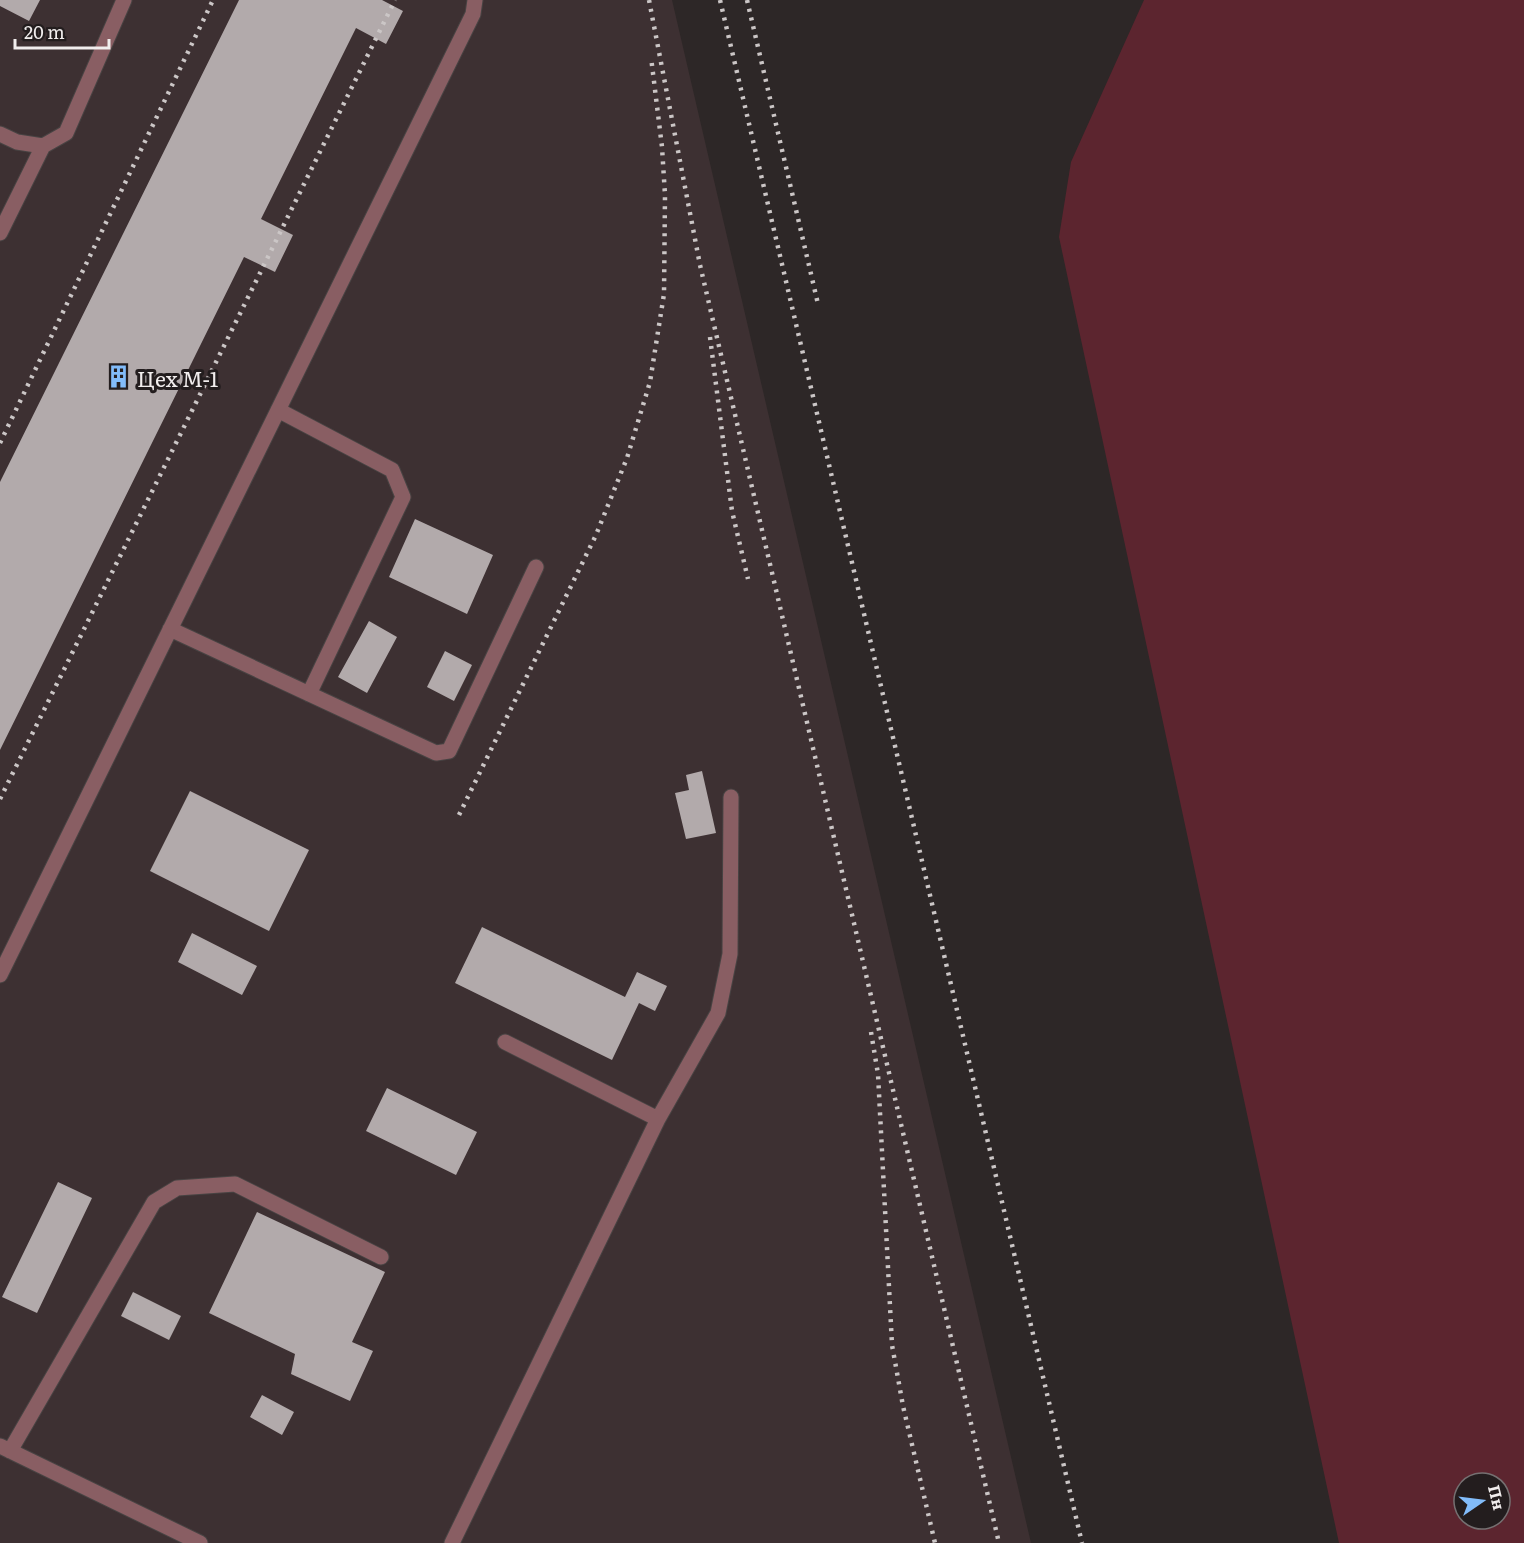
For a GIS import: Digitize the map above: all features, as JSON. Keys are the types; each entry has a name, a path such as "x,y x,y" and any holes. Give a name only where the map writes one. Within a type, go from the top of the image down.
{"lane":[{"path":"0,232 43,146 66,133 124,0"},
{"path":"0,975 473,14 475,0"},
{"path":"0,134 17,142 43,146"},
{"path":"278,410 392,470 404,497 309,694"},
{"path":"170,629 436,753 449,752 536,567"},
{"path":"452,1543 658,1119 718,1013 730,954 731,797"},
{"path":"505,1042 658,1119"},
{"path":"200,1543 5,1449 154,1202 177,1188 235,1184 381,1257"}],"shaded area":[{"path":"0,0 672,0 1031,1543 0,1543"},
{"path":"1144,0 1524,0 1524,1543 1339,1543 1059,237 1071,162"}],"building":[{"path":"0,0 40,0 29,21 0,6"},
{"name":"Цех М-1","path":"239,0 382,0 403,11 386,44 356,28 261,219 293,235 275,272 244,257 0,750 0,482"},
{"path":"415,519 493,555 467,614 389,577"},
{"path":"369,621 397,637 367,693 338,677"},
{"path":"445,651 472,665 454,701 427,687"},
{"path":"702,771 716,833 686,839 675,793 689,790 686,775"},
{"path":"190,791 309,850 269,931 150,871"},
{"path":"482,927 625,997 637,972 667,986 655,1011 639,1003 612,1060 455,983"},
{"path":"192,933 257,966 242,995 178,962"},
{"path":"387,1088 477,1132 456,1175 366,1131"},
{"path":"58,1182 92,1198 37,1313 2,1297"},
{"path":"257,1212 385,1272 352,1342 373,1351 350,1401 291,1374 295,1354 209,1313"},
{"path":"133,1292 181,1316 169,1340 121,1316"},
{"path":"262,1395 294,1412 282,1435 250,1417"}],"railway":[{"path":"0,443 213,0"},
{"path":"0,799 395,0"},
{"path":"649,0 700,265 999,1543"},
{"path":"720,0 1082,1543"},
{"path":"747,0 818,304"},
{"path":"459,815 596,535 627,458 650,382 664,294 665,195 662,147 651,57"},
{"path":"710,337 732,511 748,579"},
{"path":"871,1032 878,1074 892,1345 903,1406 935,1543"}],"place":[{"name":"Цех М-1","path":"119,377"}]}
